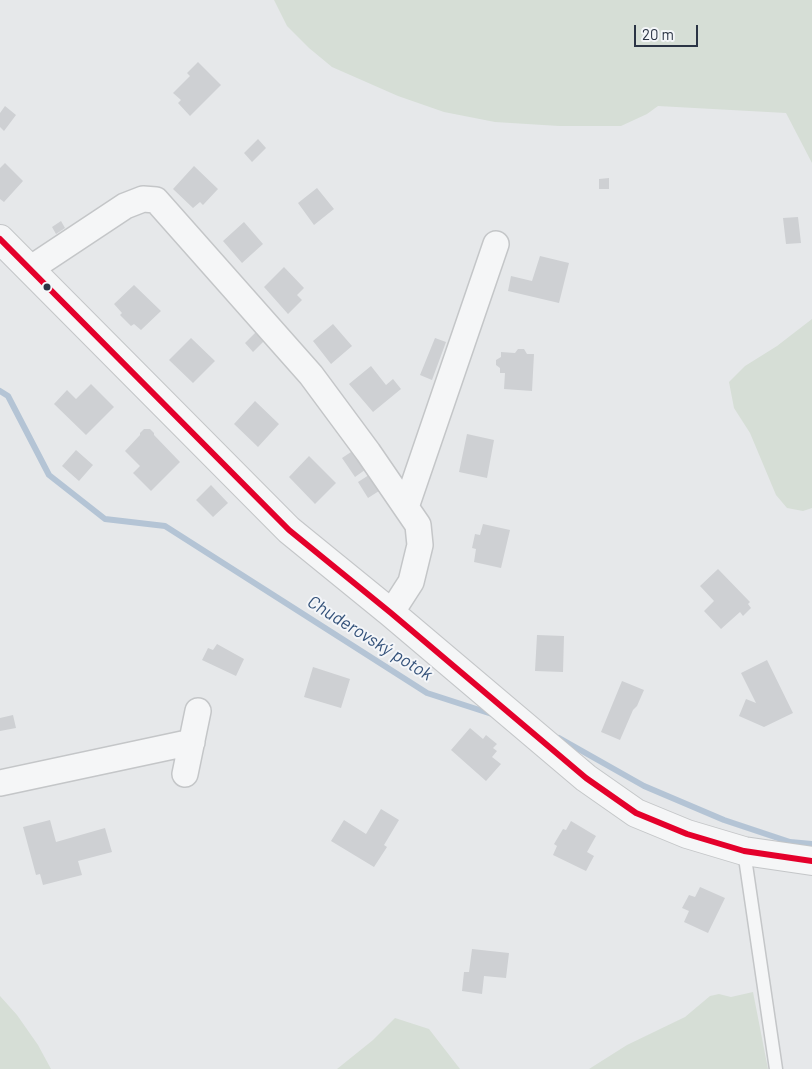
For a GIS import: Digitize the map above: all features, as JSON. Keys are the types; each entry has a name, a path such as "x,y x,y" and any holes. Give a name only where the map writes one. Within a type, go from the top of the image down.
{"street":[{"path":"30,268 125,206 143,199 156,200 311,375 368,452 418,525 420,545 411,582 391,613"},
{"path":"0,238 289,530 391,613 586,778 636,813 687,834 744,851 812,861"},
{"path":"406,508 496,244"},
{"path":"185,774 198,711"},
{"path":"0,783 192,742"}],"lane":[{"path":"744,851 776,1069"}],"shaded area":[{"path":"274,0 812,0 812,163 786,113 658,106 647,114 621,126 559,126 495,122 444,112 398,96 332,67 287,26"},
{"path":"812,319 812,508 803,511 787,508 776,495 750,433 734,408 729,382 745,366 777,346"},
{"path":"753,992 768,1069 589,1069 627,1045 685,1017 710,996 719,994 731,997"},
{"path":"0,996 17,1015 38,1045 51,1069 0,1069"},
{"path":"395,1018 429,1029 460,1069 337,1069 373,1040"}],"building":[{"path":"198,62 221,85 190,116 178,103 181,100 173,93 190,76 187,73"},
{"path":"5,106 16,115 4,131 0,127 0,113"},
{"path":"258,139 266,148 252,162 244,153"},
{"path":"5,163 23,181 4,202 0,199 0,168"},
{"path":"194,166 218,189 203,205 200,202 193,208 173,189"},
{"path":"609,178 609,189 599,189 599,179"},
{"path":"317,188 334,209 314,225 298,203"},
{"path":"798,217 801,243 786,244 783,218"},
{"path":"61,221 65,228 56,234 52,227"},
{"path":"244,222 263,244 242,263 223,241"},
{"path":"540,256 569,263 559,303 508,291 511,276 532,281"},
{"path":"284,267 304,288 297,295 302,300 288,314 264,287"},
{"path":"134,285 161,311 141,330 134,324 131,326 120,315 122,313 114,304"},
{"path":"333,324 352,346 331,364 313,341"},
{"path":"260,328 268,337 253,352 245,343"},
{"path":"191,338 215,361 193,383 169,360"},
{"path":"435,338 446,342 432,380 420,375"},
{"path":"518,349 524,349 527,354 534,354 532,391 504,389 505,373 500,373 500,368 496,365 496,360 501,357 501,352 515,353"},
{"path":"371,366 386,385 393,379 401,389 373,412 349,384"},
{"path":"91,384 114,407 86,435 54,404 67,390 76,399"},
{"path":"255,401 279,424 258,447 234,424"},
{"path":"144,429 150,429 180,462 151,491 133,473 140,466 125,451"},
{"path":"467,434 494,440 487,478 459,472"},
{"path":"357,448 369,467 355,477 342,458"},
{"path":"76,450 93,465 79,481 62,466"},
{"path":"309,456 336,483 315,504 289,477"},
{"path":"369,475 379,491 368,498 358,482"},
{"path":"211,485 228,503 213,517 196,500"},
{"path":"483,524 510,530 501,568 474,562 476,549 472,548 475,534 480,535"},
{"path":"718,569 750,602 748,604 751,608 743,616 740,612 721,629 704,611 714,601 700,586"},
{"path":"537,635 564,636 563,672 535,671"},
{"path":"217,644 244,659 236,676 202,660 208,648 213,650"},
{"path":"767,660 793,713 764,727 739,716 746,699 756,703 741,673"},
{"path":"313,667 350,679 341,708 304,697"},
{"path":"622,681 644,690 620,740 601,732"},
{"path":"13,715 16,728 0,731 0,718"},
{"path":"470,728 483,739 486,735 497,744 493,748 497,751 492,757 501,764 486,781 451,750"},
{"path":"381,809 399,820 384,845 387,847 374,867 331,841 344,820 366,834"},
{"path":"50,820 56,842 105,828 112,852 78,861 82,875 43,885 40,874 36,875 23,827"},
{"path":"571,821 596,836 587,852 594,856 586,871 553,855 557,846 554,844 563,829 566,830"},
{"path":"700,887 725,898 708,933 684,922 689,911 682,908 689,895 695,897"},
{"path":"472,949 509,953 506,978 484,976 482,994 462,991 464,972 469,972"}],"waterway":[{"name":"Chuderovský potok","path":"0,391 8,396 49,475 105,519 165,526 427,693 495,715"},
{"name":"Chuderovský potok","path":"559,738 644,786 724,820 790,842 812,844"}],"transit line":[{"path":"0,239 289,530 391,613 586,778 636,813 687,834 744,851 812,861"}]}
